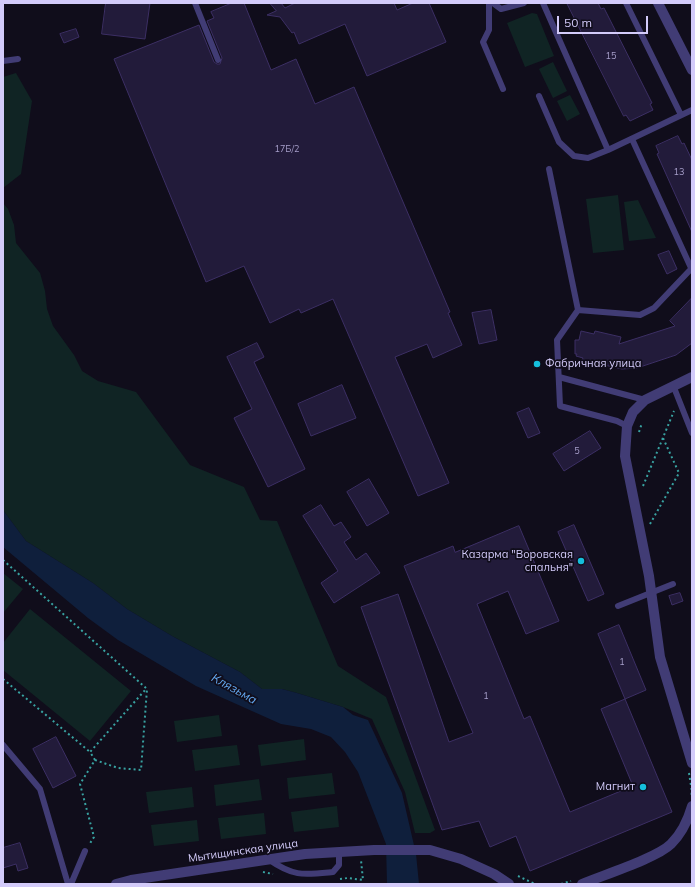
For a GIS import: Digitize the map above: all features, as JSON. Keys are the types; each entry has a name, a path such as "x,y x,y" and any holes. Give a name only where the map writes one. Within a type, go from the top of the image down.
{"street":[{"path":"658,3 692,70"},
{"path":"690,765 660,657 651,592 625,456 627,426 633,412 645,400 692,377"},
{"path":"580,881 604,879 656,854 671,844 688,821 691,803"},
{"name":"Мытищинская улица","path":"116,884 131,880 268,859 374,850 430,850 461,859 494,874 509,884"}],"lane":[{"path":"195,3 218,60"},
{"path":"488,3 488,30 482,42 503,89"},
{"path":"493,3 501,9 524,3"},
{"path":"543,3 608,150"},
{"path":"626,3 681,115"},
{"path":"3,61 18,59"},
{"path":"539,96 559,142 574,156 588,158 632,139 690,110 692,119"},
{"path":"578,310 640,315 654,308 692,269 632,139"},
{"path":"549,169 578,310 557,340 560,406 617,421 627,426"},
{"path":"559,376 645,400"},
{"path":"673,385 692,433"},
{"path":"618,606 673,584"},
{"path":"3,745 40,789 68,884"},
{"path":"71,884 85,851"},
{"path":"268,859 285,871 306,874 333,872 339,865 338,852"}],"path":[{"path":"640,484 640,492 679,398"},
{"path":"638,435 642,421"},
{"path":"647,531 679,473 662,438"},
{"path":"3,560 147,688"},
{"path":"3,679 90,752 95,760 118,768 142,770 147,688"},
{"path":"90,752 147,688"},
{"path":"85,851 94,836 80,784 95,760"},
{"path":"690,765 692,792 691,803"},
{"path":"361,857 363,880"},
{"path":"561,884 580,881"}],"green space":[{"path":"532,13 537,14 554,56 525,67 507,23"},
{"path":"553,62 567,91 553,98 539,69"},
{"path":"16,73 32,101 21,174 3,188 3,77"},
{"path":"570,95 580,114 567,121 557,101"},
{"path":"618,195 624,250 593,253 586,199"},
{"path":"638,200 656,238 629,241 624,202"},
{"path":"3,203 8,209 14,225 16,243 40,273 45,291 47,309 53,326 74,355 82,371 98,381 136,392 190,465 244,487 260,520 277,521 338,666 386,697 435,830 430,833 415,833 405,792 372,719 343,707 297,693 282,689 262,689 240,672 172,636 127,609 93,583 26,541 3,510"},
{"path":"3,573 23,589 3,613"},
{"path":"30,609 131,691 90,741 3,670 3,643"},
{"path":"219,715 222,736 177,742 174,721"},
{"path":"304,739 306,760 261,766 258,745"},
{"path":"237,745 240,765 195,771 192,750"},
{"path":"332,773 335,794 289,799 287,778"},
{"path":"259,779 262,800 216,806 214,785"},
{"path":"192,787 194,807 149,813 146,792"},
{"path":"337,806 339,827 294,832 291,812"},
{"path":"264,813 266,834 221,839 218,818"},
{"path":"197,820 199,841 154,846 151,825"}],"water":[{"name":"Клязьма","path":"3,510 26,541 93,583 127,609 172,636 240,672 262,689 282,689 297,693 343,707 353,715 368,720 402,793 416,854 419,884 387,884 386,844 358,772 345,752 331,737 311,729 281,724 196,686 118,640 88,618 3,547"}],"building":[{"path":"106,3 150,3 145,39 102,34"},
{"path":"232,3 244,3 271,70 296,59 315,104 354,87 450,312 448,313 462,345 433,358 427,344 395,357 449,483 418,496 333,299 301,313 299,309 270,323 244,266 206,282 114,59 199,25 214,62 220,64 222,58 207,21 214,18 211,12"},
{"path":"270,3 281,3 285,8 295,3 394,3 397,10 413,3 429,3 446,42 367,76 345,24 299,44 294,32 292,33 280,17 267,15 276,11"},
{"path":"567,3 598,3 601,9 604,8 652,103 650,104 653,110 630,121 626,115 624,116"},
{"path":"76,29 79,37 64,43 60,34"},
{"path":"678,136 682,144 684,143 692,160 692,232 657,154 659,153 656,146"},
{"path":"669,251 677,269 667,274 658,255"},
{"path":"692,298 692,343 676,355 637,368 622,369 582,360 583,358 576,356 577,354 575,354 575,340 579,340 581,331 594,334 595,331 621,337 619,344 675,326 670,321"},
{"path":"491,310 497,340 479,344 472,313"},
{"path":"257,343 264,357 254,362 305,469 268,487 234,418 252,409 227,357"},
{"path":"342,385 356,418 311,436 298,404"},
{"path":"529,408 540,433 528,438 517,413"},
{"path":"590,431 601,448 564,471 553,454"},
{"path":"369,479 389,513 367,526 347,492"},
{"path":"321,505 334,526 341,522 351,537 344,542 356,560 366,553 380,573 334,603 321,583 338,571 303,516"},
{"path":"574,525 604,594 588,601 558,532"},
{"path":"519,526 559,621 526,634 508,591 477,604 524,719 530,716 570,812 633,786 601,709 625,699 672,812 530,871 516,836 490,847 479,821 442,830 361,607 398,594 449,742 473,733 404,566 453,546 455,552"},
{"path":"680,593 683,601 672,605 669,596"},
{"path":"619,625 646,690 625,699 598,634"},
{"path":"56,737 76,776 53,788 33,749"},
{"path":"20,843 28,868 18,871 16,864 3,868 3,848"}],"place":[{"name":"Фабричная улица","path":"537,364"},
{"name":"Казарма \"Воровская спальня\"","path":"581,561"},
{"name":"Магнит","path":"643,787"}]}
